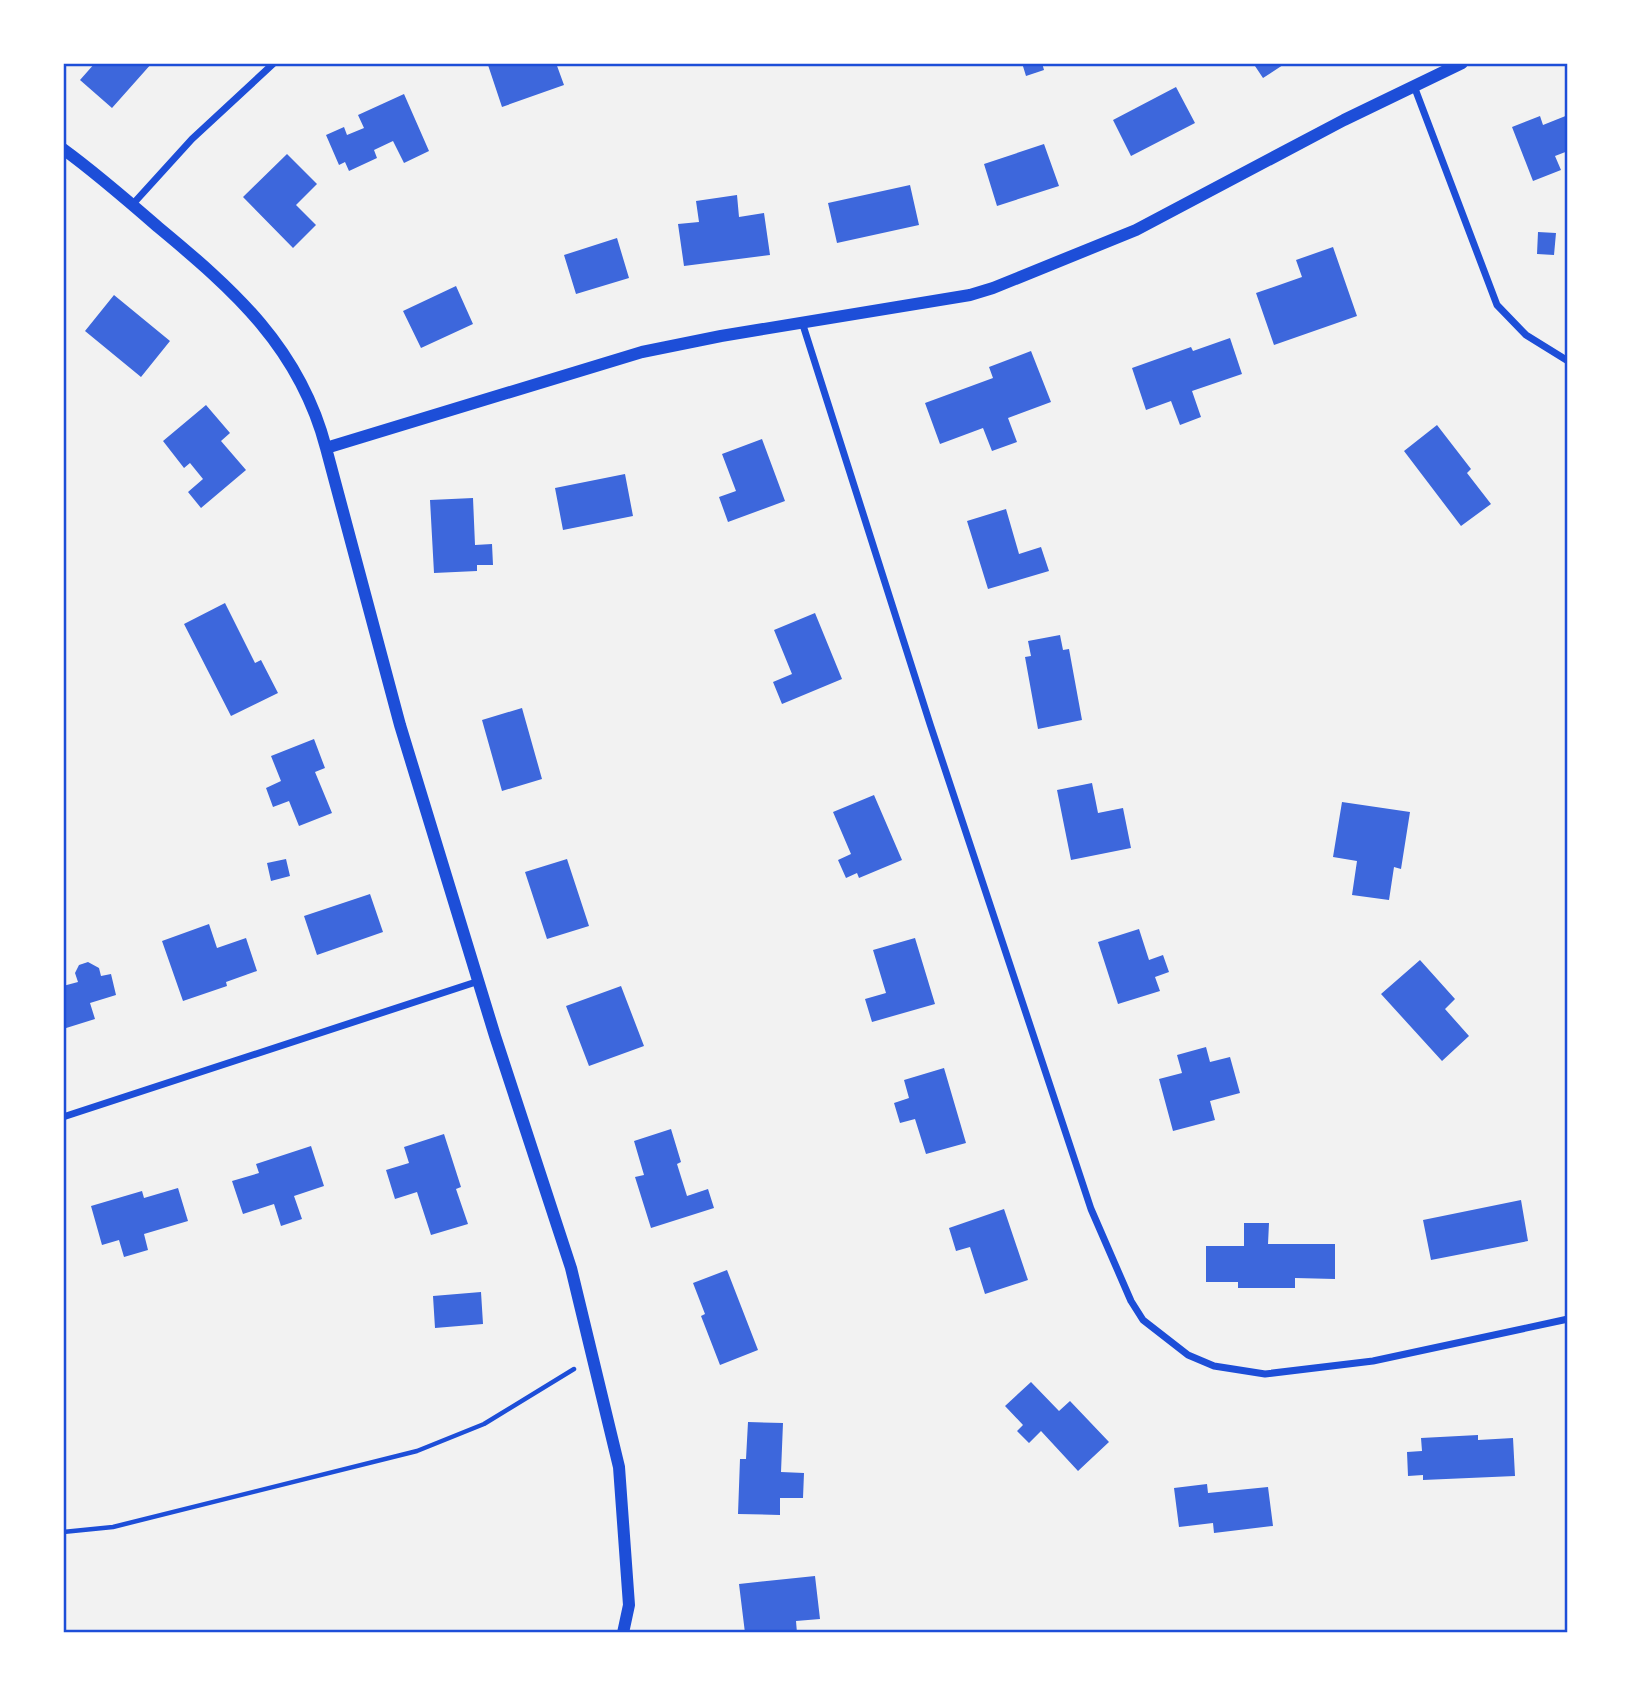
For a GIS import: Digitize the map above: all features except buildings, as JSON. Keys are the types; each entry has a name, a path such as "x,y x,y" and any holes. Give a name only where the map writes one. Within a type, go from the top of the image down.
{"street":[{"path":"132,205 192,139 274,63"},
{"path":"326,448 642,352 802,322 970,295 1006,283 1136,230 1413,85 1462,63"},
{"path":"1413,85 1497,305 1526,335 1568,361"},
{"path":"63,149 211,270 268,328 308,397 326,448 400,725 571,1268 619,1467 629,1605 623,1633"},
{"path":"802,322 930,724 1091,1209 1125,1289 1143,1320 1188,1355 1214,1366 1265,1374 1373,1361 1568,1319"},
{"path":"63,1117 479,981"}],"path":[{"path":"63,1532 113,1527 417,1451 484,1424 593,1358"}]}
